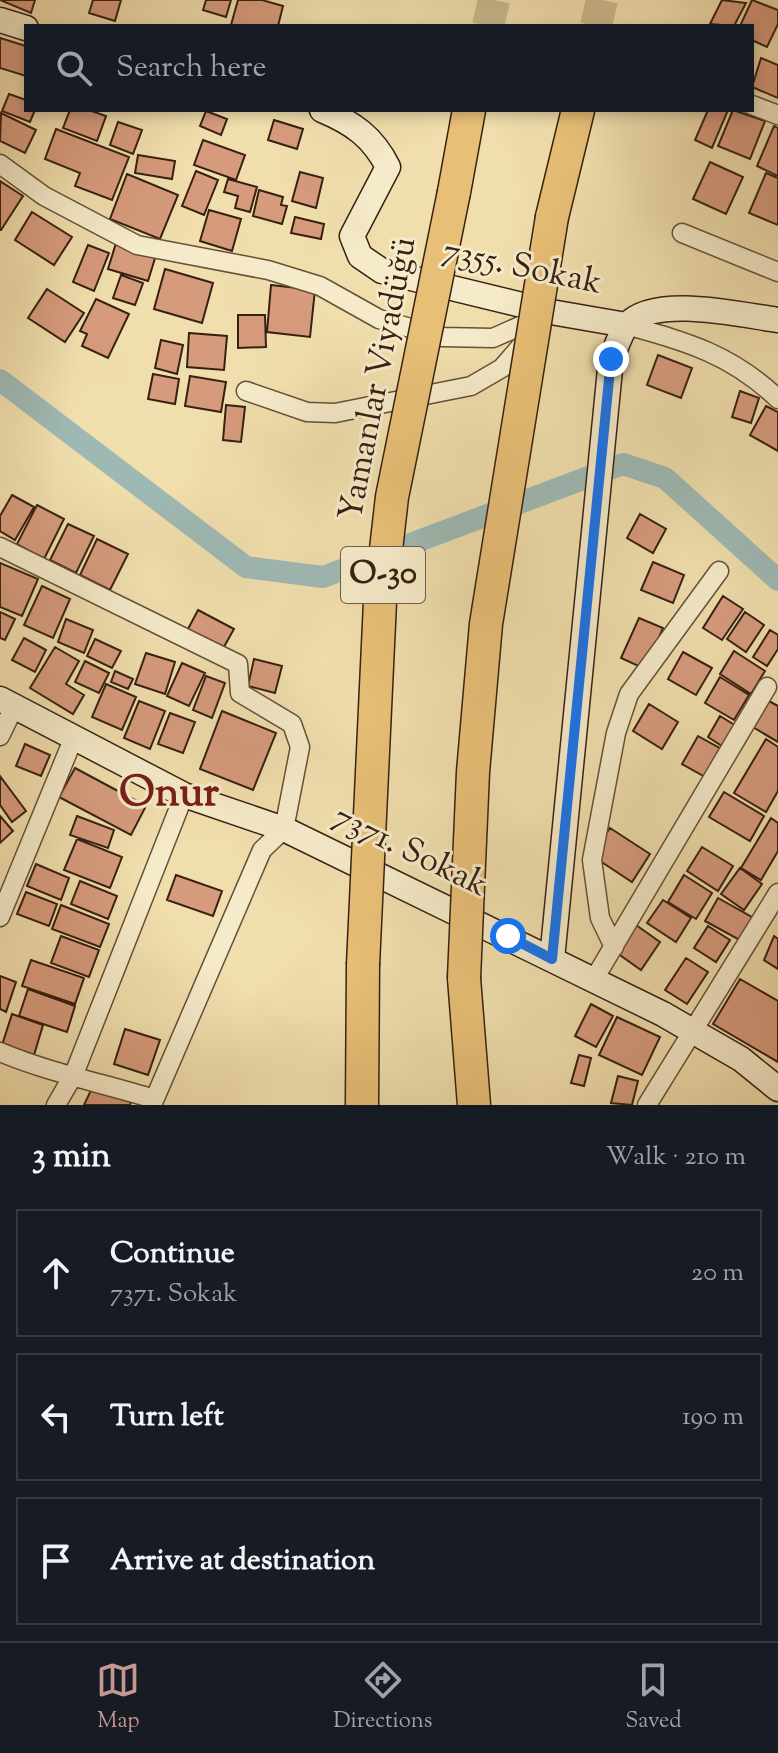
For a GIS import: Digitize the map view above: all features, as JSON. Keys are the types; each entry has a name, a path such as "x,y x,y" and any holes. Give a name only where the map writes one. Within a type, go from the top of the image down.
{"highway":[{"name":"Yamanlar Viyadüğü","path":"362,1105 363,965 380,602 390,512 469,112"},
{"path":"457,1105 473,772 486,624 552,217 578,112"},
{"path":"464,978 474,1105"}],"street":[{"path":"0,20 24,27"},
{"path":"754,106 778,115"},
{"name":"7355. Sokak","path":"327,112 350,122 377,144 388,167 352,236 360,256 382,271 551,312 626,325"},
{"path":"0,164 44,196 137,245 268,270 320,286 379,319 442,337 493,338 551,312"},
{"path":"682,233 777,269"},
{"path":"552,959 611,359 626,325 644,313 690,308 778,320"},
{"path":"246,391 307,412 335,413 471,386 502,368 551,312"},
{"path":"626,325 700,346 722,357 778,399"},
{"path":"0,547 238,664 240,693 292,724 300,747 284,829 262,850 153,1102 74,1074 55,1074 0,1052"},
{"path":"614,947 600,918 592,860 616,733 629,694 719,571"},
{"path":"593,981 767,687"},
{"path":"0,736 7,703"},
{"name":"7371. Sokak","path":"7,703 184,795 284,829 552,959 741,1059 778,1089"},
{"path":"0,917 74,737"},
{"path":"56,1105 74,1074 184,795"},
{"path":"647,1105 778,893"}],"building":[{"path":"0,0 35,0 31,13"},
{"path":"93,0 121,0 115,21 89,13"},
{"path":"206,0 231,0 226,17 203,10"},
{"path":"238,0 262,0 283,6 278,24 231,24"},
{"path":"722,0 746,3 735,24 710,24"},
{"path":"752,0 778,10 778,24 767,47 754,41 754,24 741,24"},
{"path":"0,38 24,45 24,75 0,68"},
{"path":"761,58 778,65 778,98 754,88"},
{"path":"9,94 24,99 24,112 34,112 30,122 2,111"},
{"path":"69,112 95,112 106,116 97,141 63,128"},
{"path":"206,112 227,119 221,135 200,126"},
{"path":"707,112 727,112 712,148 695,140"},
{"path":"732,112 765,121 750,159 718,146"},
{"path":"1,113 36,130 25,153 0,141"},
{"path":"274,120 303,129 297,149 268,140"},
{"path":"118,122 142,130 133,154 110,145"},
{"path":"774,126 778,128 778,176 757,166"},
{"path":"56,129 129,157 112,200 75,186 80,173 45,159"},
{"path":"203,140 245,155 236,180 194,165"},
{"path":"138,155 175,161 172,179 135,173"},
{"path":"710,162 743,177 726,214 693,199"},
{"path":"196,171 218,180 204,215 182,206"},
{"path":"300,172 323,178 316,208 292,201"},
{"path":"766,173 778,178 778,225 749,213"},
{"path":"127,174 178,195 160,239 110,219"},
{"path":"228,179 257,187 250,212 235,208 238,196 224,192"},
{"path":"0,181 23,196 1,230 0,230"},
{"path":"259,190 283,197 281,205 287,206 282,224 253,216"},
{"path":"209,210 241,219 232,251 200,241"},
{"path":"32,212 72,237 54,265 15,240"},
{"path":"295,217 324,224 321,239 291,233"},
{"path":"116,243 156,255 148,281 108,269"},
{"path":"88,245 109,253 94,291 73,282"},
{"path":"165,269 213,283 202,323 154,309"},
{"path":"121,275 143,283 135,305 113,298"},
{"path":"271,285 315,290 310,337 267,332"},
{"path":"47,289 84,313 65,342 28,318"},
{"path":"96,299 129,314 108,358 82,346 87,334 80,331"},
{"path":"238,315 265,315 266,347 238,348"},
{"path":"189,333 227,336 224,370 187,367"},
{"path":"161,340 183,345 177,374 155,368"},
{"path":"658,355 692,368 681,398 647,385"},
{"path":"153,374 179,379 175,404 148,399"},
{"path":"190,376 226,382 221,412 185,406"},
{"path":"740,391 759,398 751,423 732,417"},
{"path":"226,405 245,407 241,442 223,440"},
{"path":"766,406 778,412 778,451 750,435"},
{"path":"12,495 34,507 15,540 0,531 0,516"},
{"path":"37,505 64,519 44,559 17,544"},
{"path":"640,514 666,529 653,553 627,538"},
{"path":"68,524 94,536 76,573 50,560"},
{"path":"97,539 128,554 110,590 80,575"},
{"path":"653,562 684,575 673,603 641,590"},
{"path":"0,563 38,579 22,616 0,607"},
{"path":"42,586 70,599 53,638 24,625"},
{"path":"723,596 743,609 722,640 703,628"},
{"path":"198,610 234,629 220,654 188,629"},
{"path":"0,612 15,619 5,640 0,638"},
{"path":"745,612 764,625 746,652 727,639"},
{"path":"639,618 663,628 645,669 621,658"},
{"path":"66,619 93,630 84,653 58,642"},
{"path":"770,630 778,635 778,649 767,666 753,657"},
{"path":"24,638 46,650 35,672 12,660"},
{"path":"95,639 121,651 112,668 87,656"},
{"path":"55,647 79,661 66,684 84,695 73,714 30,688"},
{"path":"734,651 765,671 751,694 720,674"},
{"path":"683,652 712,668 696,695 668,679"},
{"path":"146,653 175,662 165,694 135,684"},
{"path":"254,659 282,666 275,693 248,686"},
{"path":"85,661 109,673 99,693 75,682"},
{"path":"182,663 205,673 189,706 167,696"},
{"path":"115,671 133,679 128,689 111,682"},
{"path":"206,676 225,683 212,718 193,710"},
{"path":"720,677 749,695 734,720 705,703"},
{"path":"106,684 136,697 122,730 92,717"},
{"path":"767,700 778,706 778,742 751,726"},
{"path":"139,701 165,711 150,749 124,738"},
{"path":"649,704 678,722 662,749 633,731"},
{"path":"222,711 276,733 253,790 200,769"},
{"path":"170,713 195,722 183,753 158,744"},
{"path":"720,716 738,727 725,748 708,737"},
{"path":"698,736 723,750 707,778 682,764"},
{"path":"766,739 778,747 778,791 766,812 734,793"},
{"path":"25,744 50,755 41,776 16,766"},
{"path":"75,768 146,806 131,835 59,797"},
{"path":"0,776 26,811 12,822 0,805"},
{"path":"724,792 764,816 750,841 709,817"},
{"path":"0,816 13,831 0,843"},
{"path":"77,816 114,830 108,848 70,835"},
{"path":"771,818 778,823 778,851 761,880 741,868"},
{"path":"610,828 650,854 632,882 597,859 596,849"},
{"path":"77,839 122,857 110,888 64,870"},
{"path":"702,847 733,866 718,891 687,871"},
{"path":"36,864 69,878 61,900 27,886"},
{"path":"740,868 762,884 744,910 721,894"},
{"path":"176,875 222,891 213,916 167,900"},
{"path":"684,875 712,893 696,919 668,902"},
{"path":"80,881 117,896 108,919 71,904"},
{"path":"26,892 57,904 49,926 17,914"},
{"path":"718,898 757,920 745,943 705,921"},
{"path":"663,900 691,918 676,942 647,923"},
{"path":"61,905 109,924 100,947 52,929"},
{"path":"636,925 660,942 641,970 617,953"},
{"path":"708,926 730,940 716,962 694,948"},
{"path":"61,936 99,950 89,977 51,963"},
{"path":"774,936 778,939 778,969 764,960"},
{"path":"686,958 708,972 687,1004 665,990"},
{"path":"31,960 84,978 75,1004 22,986"},
{"path":"0,976 16,982 6,1012 0,1009"},
{"path":"740,979 778,1001 778,1062 713,1024"},
{"path":"28,989 75,1006 67,1032 19,1016"},
{"path":"591,1004 613,1016 596,1047 575,1036"},
{"path":"12,1014 43,1025 34,1055 2,1045"},
{"path":"617,1017 660,1037 642,1075 599,1055"},
{"path":"125,1029 160,1040 148,1075 114,1064"},
{"path":"579,1055 591,1058 584,1086 571,1083"},
{"path":"618,1076 638,1081 632,1105 611,1103"},
{"path":"94,1084 131,1102 130,1105 84,1105"}],"waterway":[{"path":"0,380 246,567 323,577 623,464 665,478 778,580"}],"tunnel":[{"path":"488,24 494,0"},
{"path":"596,24 602,0"}],"district":[{"name":"Onur","path":"169,795"}],"route":[{"path":"508,936 552,959 611,359"}]}
